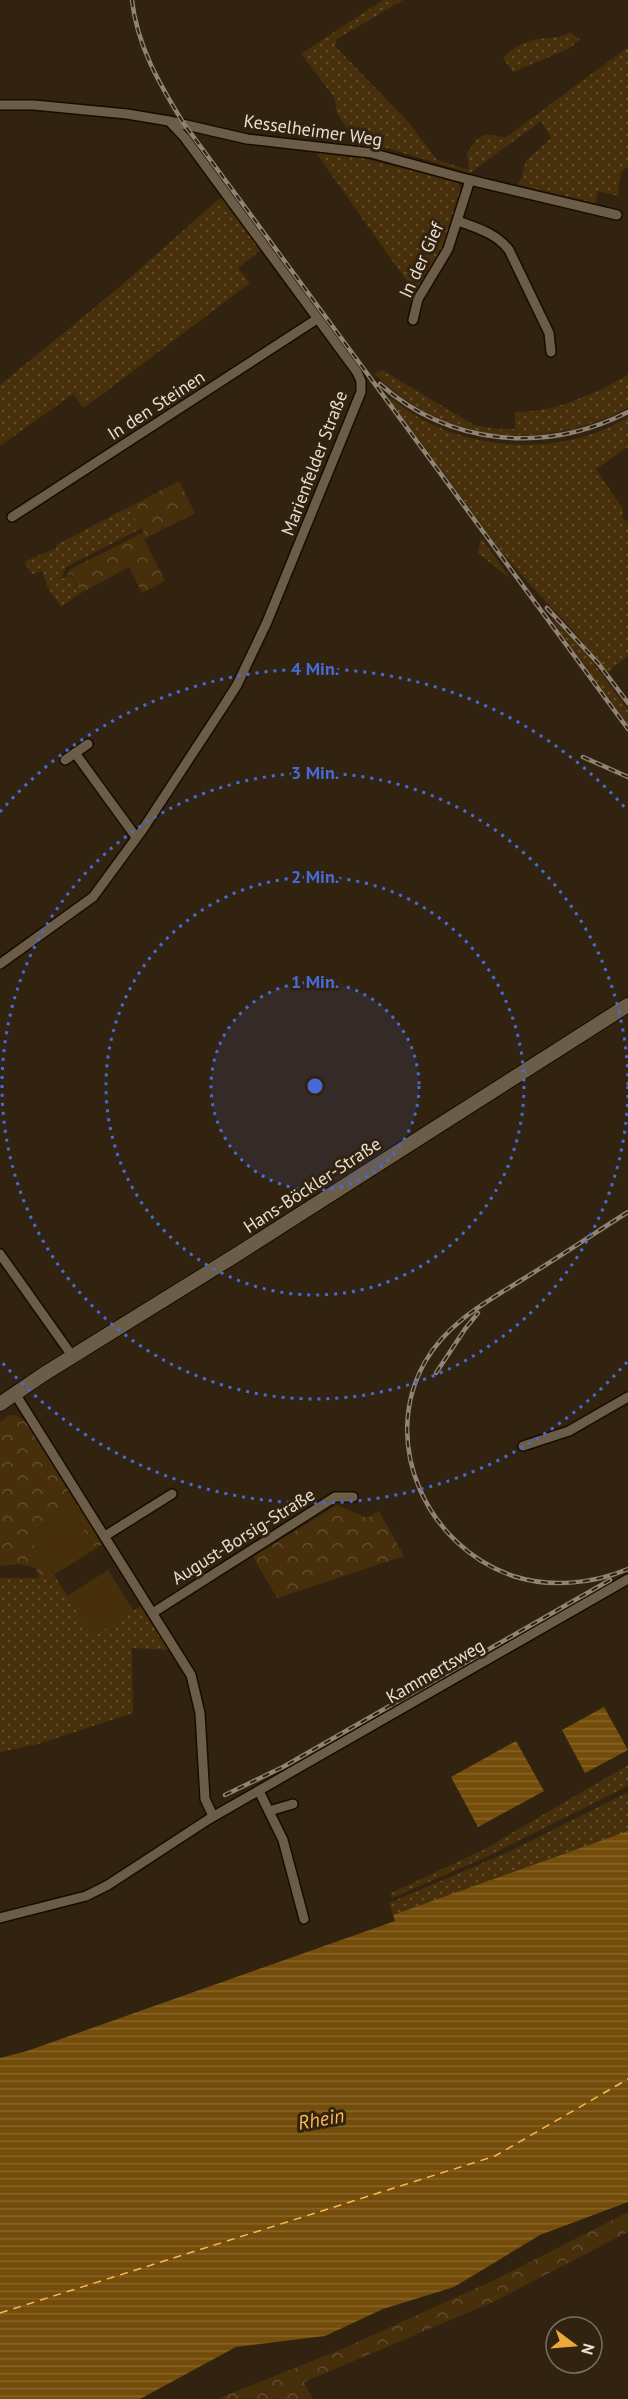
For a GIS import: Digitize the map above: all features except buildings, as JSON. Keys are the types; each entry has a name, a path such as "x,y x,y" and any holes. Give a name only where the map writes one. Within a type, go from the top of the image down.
{"main road":[{"name":"Hans-Böckler-Straße","path":"0,1404 14,1392 73,1357 628,1005"},
{"name":"Hans-Böckler-Straße","path":"0,1396 14,1392"}],"street":[{"name":"Kesselheimer Weg","path":"0,105 34,105 169,121 258,141 371,153 470,180 617,215"},
{"name":"Marienfelder Straße","path":"0,964 93,897 221,710 252,656 361,392 361,381 357,372 185,138 169,121"},
{"name":"In der Gief","path":"413,320 418,299 448,249 470,180"},
{"path":"458,221 490,233 501,240 509,250 549,333 551,352"},
{"name":"In den Steinen","path":"12,517 317,320"},
{"path":"65,760 88,744"},
{"path":"75,753 136,837"},
{"path":"0,1254 73,1357"},
{"path":"14,1392 154,1612 191,1676 200,1713 206,1799 213,1816"},
{"path":"523,1446 569,1431 628,1397"},
{"path":"105,1536 172,1494"},
{"name":"August-Borsig-Straße","path":"154,1612 335,1497 353,1497"},
{"name":"Kammertsweg","path":"0,1918 86,1896 108,1885 213,1816 628,1579"},
{"path":"259,1791 283,1840 304,1919"},
{"path":"269,1811 293,1804"}],"green space":[{"path":"383,0 403,0 337,39 335,46 410,124 437,160 469,170 467,153 477,139 487,134 505,138 628,47 628,167 621,172 618,196 598,191 595,203 519,185 526,161 551,138 541,121 470,173 390,149 356,143 337,113 334,97 301,54"},
{"path":"570,32 580,40 568,49 513,72 503,58 523,44"},
{"path":"316,153 362,158 458,182 463,195 444,247 416,294"},
{"path":"219,199 226,200 261,250 238,268 250,283 84,408 73,394 0,446 0,385 116,290"},
{"path":"382,370 474,425 497,429 515,429 515,412 559,406 628,375 628,408 596,422 562,431 529,435 496,434 463,427 432,415 402,397 375,374"},
{"path":"391,398 416,416 444,430 475,439 506,444 539,444 570,440 600,431 628,417 628,447 596,469 623,509 622,518 628,522 628,656 608,672 501,551 388,400"},
{"path":"179,481 195,513 144,539 165,581 142,593 129,567 81,593 69,570 144,532 127,508"},
{"path":"127,508 142,528 66,567 62,577 56,579 65,578 69,572 81,593 61,607 48,588 42,571 32,574 24,562 56,548 56,545"},
{"path":"481,538 511,579 478,553"},
{"path":"555,621 590,658 628,710 628,725 553,622"},
{"path":"10,1415 16,1415 27,1423 102,1544 95,1549 69,1508 28,1535 54,1575 39,1578 36,1568 19,1564 0,1566 0,1422"},
{"path":"337,1505 367,1518 379,1511 404,1556 277,1598 253,1557"},
{"path":"69,1508 95,1549 54,1575 28,1535"},
{"path":"108,1570 134,1611 93,1637 67,1596"},
{"path":"54,1575 93,1636 141,1606 169,1650 132,1648 133,1713 38,1744 0,1752 0,1578 39,1578"},
{"path":"628,1765 628,1786 486,1857 392,1898 391,1893 483,1850"},
{"path":"628,1792 628,1831 393,1915 389,1903 515,1849"},
{"path":"628,2212 628,2232 493,2302 304,2382 313,2399 217,2399 342,2349 492,2281"}],"water":[{"path":"604,1707 628,1750 585,1773 562,1730"},
{"path":"516,1741 544,1791 478,1827 451,1777"},
{"name":"Rhein","path":"628,1831 628,2202 540,2235 454,2287 383,2309 325,2336 236,2347 140,2399 0,2399 0,2058 27,2051 395,1921 393,1915"}],"ferry route":[{"path":"0,2313 495,2156 628,2079"}],"railway":[{"path":"132,0 144,49 158,80 184,124 628,729"},
{"path":"380,384 407,405 437,420 468,431 499,437 532,438 564,434 597,425 628,412"},
{"path":"547,608 598,663 628,703"},
{"path":"583,757 628,777"},
{"path":"628,1212 485,1303 445,1335 425,1362 412,1393 407,1426 410,1458 419,1488 435,1517 457,1542 483,1562 513,1576 556,1583 586,1581 628,1569"},
{"path":"436,1373 478,1313"},
{"path":"225,1795 283,1767 610,1580"}]}
